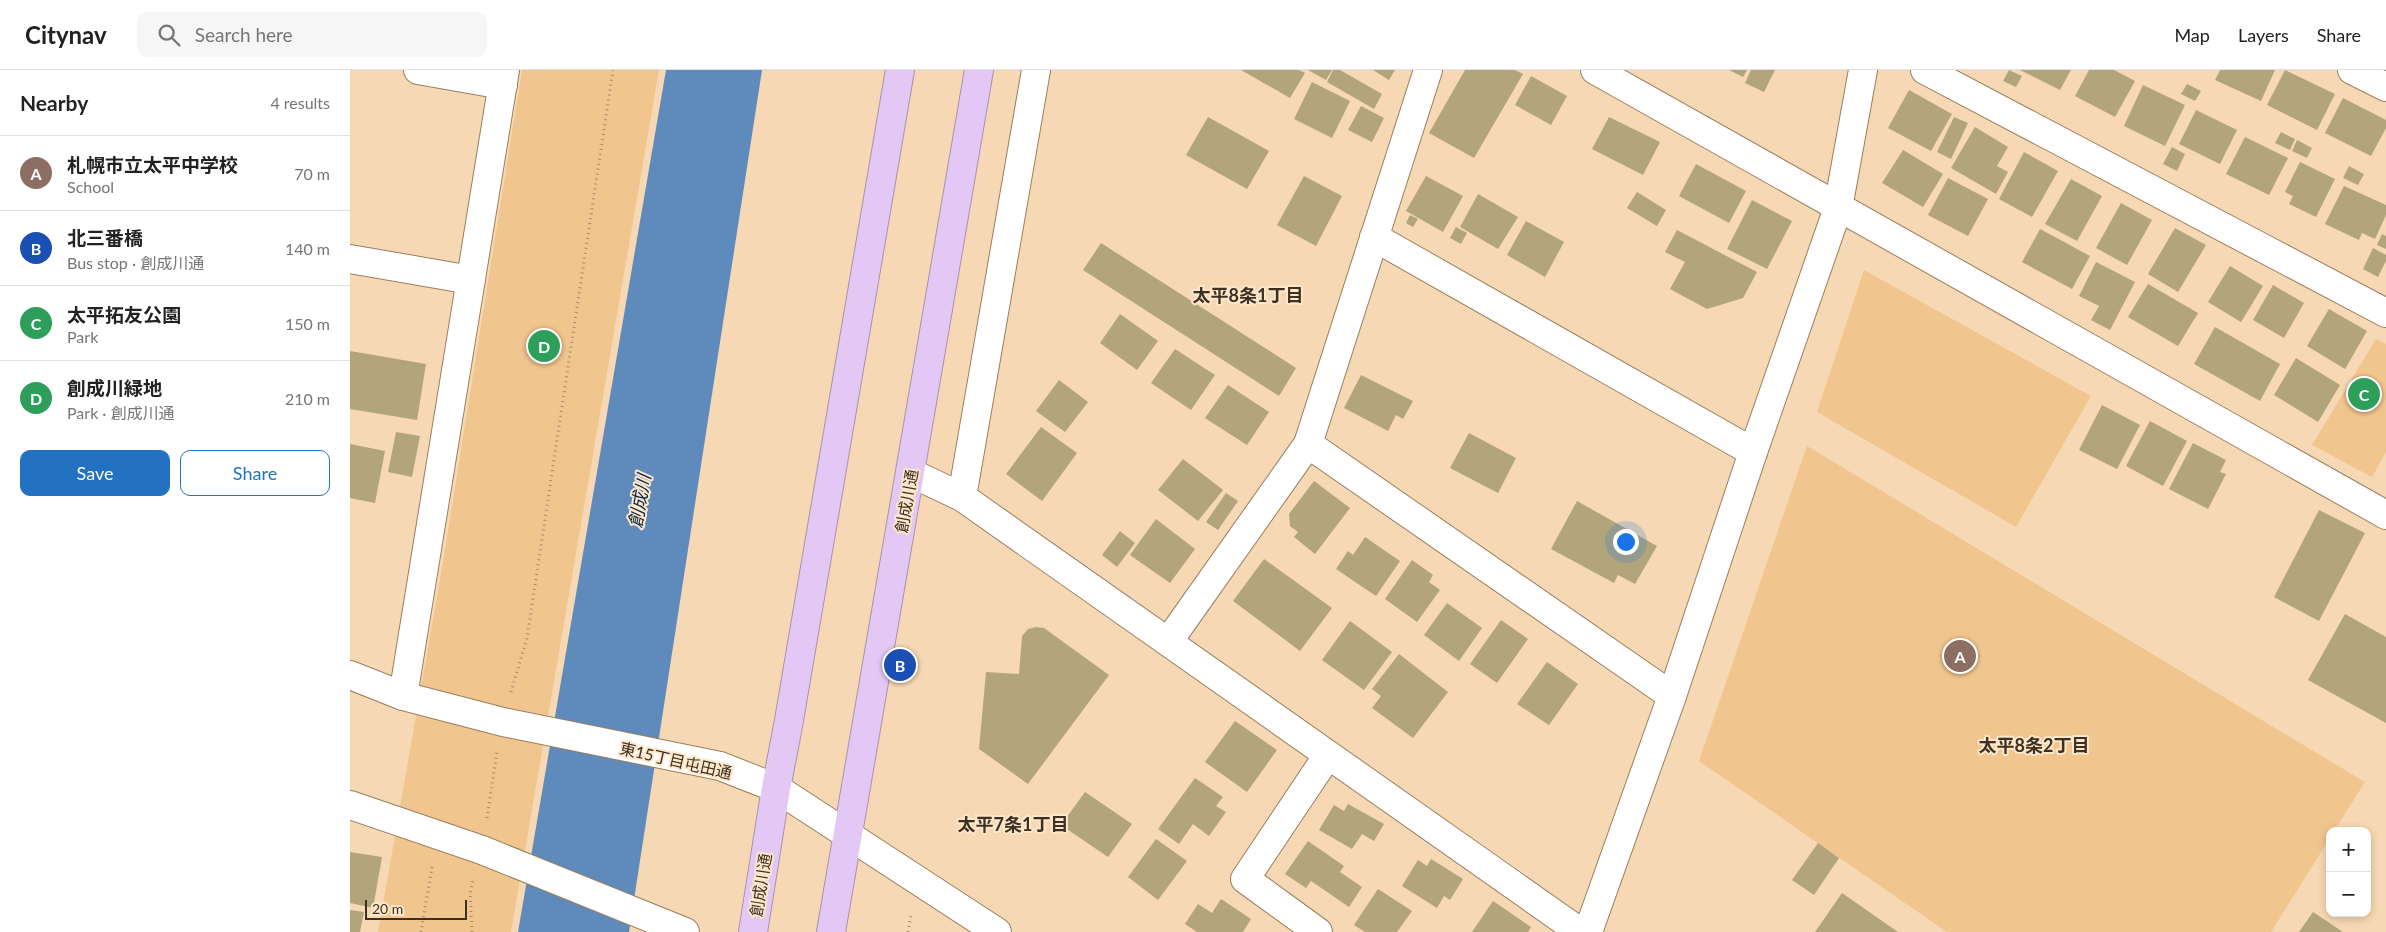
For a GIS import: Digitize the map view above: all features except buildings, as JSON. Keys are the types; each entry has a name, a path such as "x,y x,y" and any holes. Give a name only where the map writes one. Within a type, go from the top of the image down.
{"highway":[{"name":"創成川通","path":"753,932 776,788 900,70"},
{"name":"創成川通","path":"831,932 979,70"}],"street":[{"path":"403,696 504,77 418,70"},
{"path":"962,497 1036,70"},
{"path":"1168,642 1308,444 1428,70"},
{"path":"1595,70 2386,515"},
{"path":"1588,932 1672,696 1753,452 1838,208 1863,70"},
{"path":"1926,70 2386,313"},
{"path":"2352,70 2386,87"},
{"path":"1374,237 1753,452"},
{"path":"350,259 471,280"},
{"path":"1308,444 1672,696"},
{"path":"911,473 962,497 1580,932"},
{"name":"東15丁目屯田通","path":"350,675 403,696 514,724 720,766 776,788 997,932"},
{"path":"1318,932 1245,879 1328,755"},
{"path":"350,805 494,855 685,932"}],"path":[{"path":"510,693 527,638 613,70"},
{"path":"487,821 497,752"},
{"path":"421,932 432,866"},
{"path":"472,932 470,893 474,880"},
{"path":"908,932 911,915"}],"shaded area":[{"path":"522,70 659,70 511,932 378,932 441,574"},
{"path":"1864,270 2091,396 2016,527 1817,412"},
{"path":"2376,339 2386,344 2386,452 2372,477 2312,445"},
{"path":"1807,446 2365,782 2337,827 2326,827 2326,844 2271,932 1947,932 1699,761"}],"water":[{"name":"創成川","path":"666,70 762,70 629,932 518,932"}],"place":[{"name":"創成川緑地","path":"544,346"},
{"name":"太平拓友公園","path":"2364,394"},
{"name":"札幌市立太平中学校","path":"1960,656"},
{"name":"北三番橋","path":"900,665"}],"district":[{"name":"太平8条1丁目","path":"1248,295"},
{"name":"太平8条2丁目","path":"2034,745"},
{"name":"太平7条1丁目","path":"1013,824"}]}
